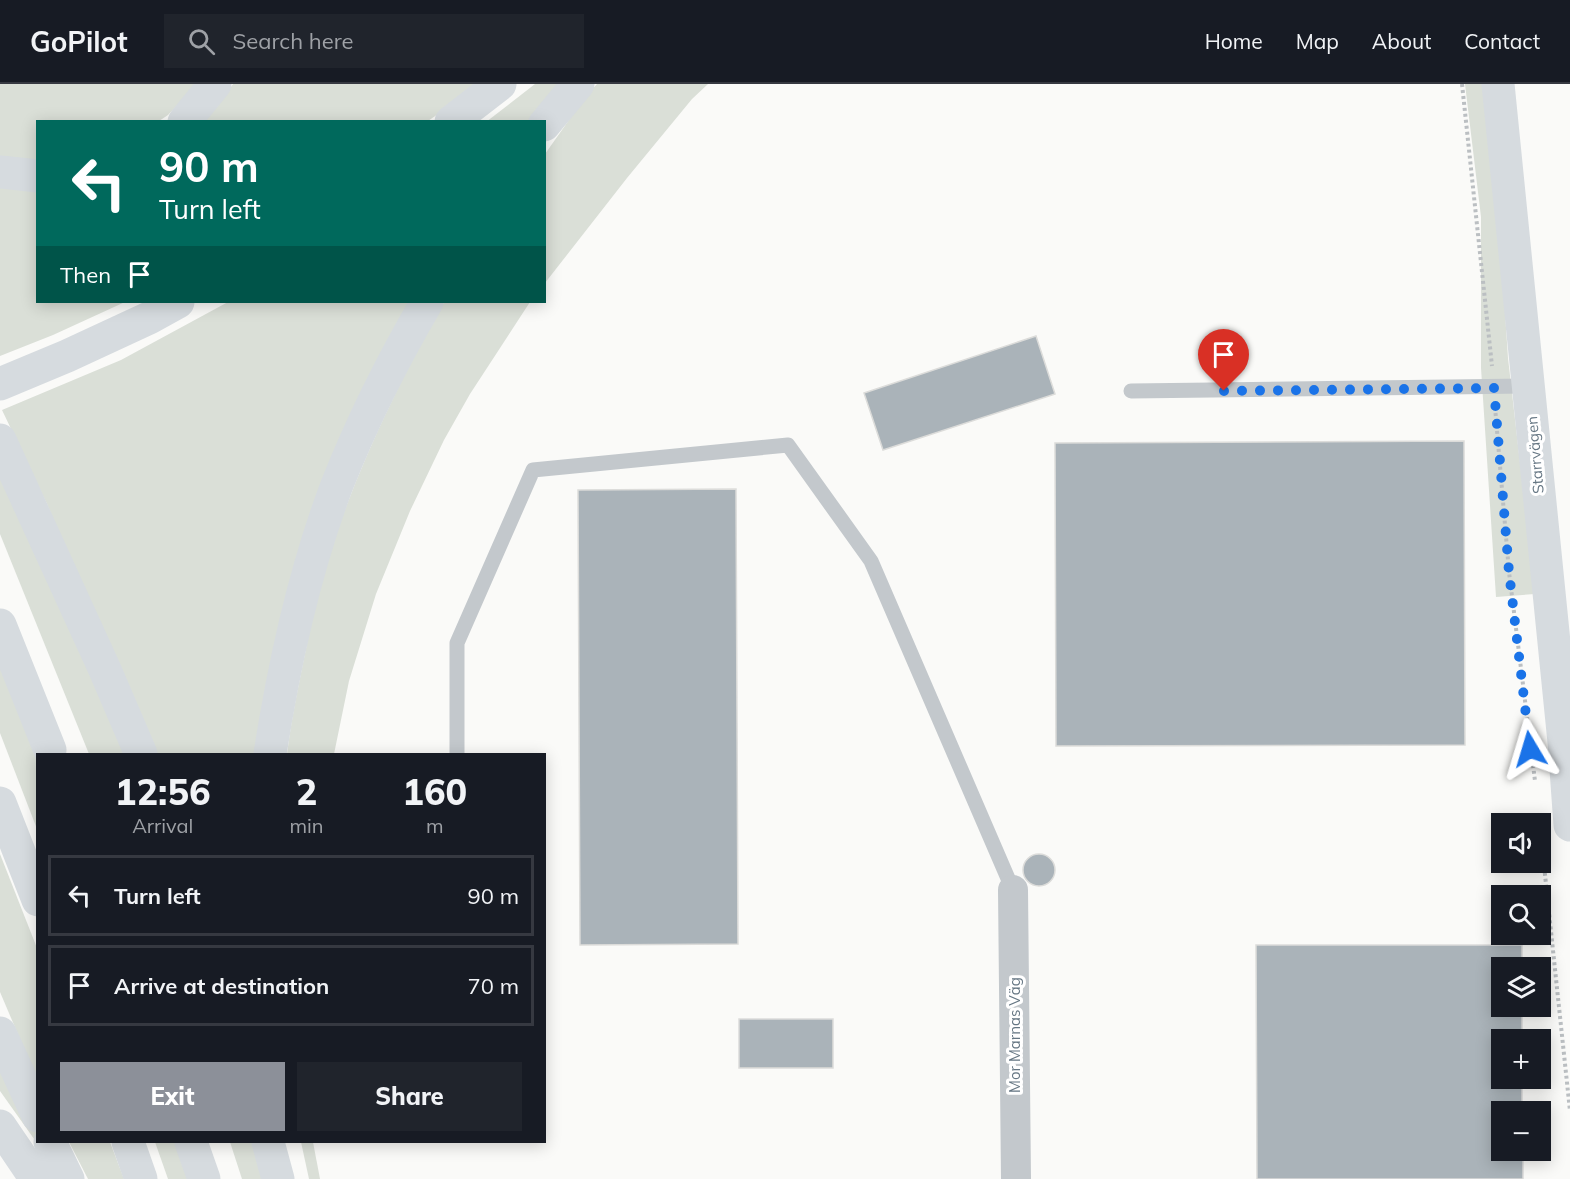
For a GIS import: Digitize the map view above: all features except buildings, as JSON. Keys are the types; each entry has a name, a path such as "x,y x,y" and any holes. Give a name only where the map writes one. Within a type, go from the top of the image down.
{"main road":[{"path":"186,120 215,84"},
{"path":"454,120 500,84"},
{"path":"546,123 578,84"},
{"name":"Starrvägen","path":"1498,84 1564,742 1570,825"},
{"path":"0,172 36,176"},
{"path":"0,384 67,356 176,303"},
{"path":"270,753 294,628 314,554 337,486 370,411 426,303"},
{"path":"0,440 141,753"},
{"path":"0,625 51,752"},
{"path":"0,803 36,895"},
{"path":"0,1033 36,1112"},
{"path":"0,1126 36,1179"},
{"path":"50,1143 68,1179"},
{"path":"128,1143 141,1179"},
{"path":"191,1143 204,1179"},
{"path":"268,1143 278,1179"},
{"path":"288,1143 296,1179"}],"street":[{"name":"Mor Marnas Väg","path":"1013,890 1016,1179"}],"lane":[{"path":"1131,391 1528,386"},
{"path":"457,753 458,643 533,470 788,445 871,561 1013,890"}],"path":[{"path":"1462,84 1491,342 1509,572 1536,792"},
{"path":"1544,873 1570,1111"}],"shaded area":[{"path":"0,84 197,84 160,120 36,120 36,162 0,157"},
{"path":"233,84 481,84 429,120 204,120 217,107"},
{"path":"535,84 558,84 529,120 489,120"},
{"path":"597,84 708,84 692,99 627,178 546,282 546,153"},
{"path":"1465,84 1490,84 1508,358 1535,594 1496,597 1481,368 1481,217"},
{"path":"0,184 36,188 36,303 123,303 0,356"},
{"path":"226,303 410,303 258,753 154,753 47,504 2,410 121,360"},
{"path":"443,303 529,303 470,394 444,440 410,511 376,594 349,681 334,753 287,753 320,583 361,470 408,368"},
{"path":"0,477 127,753 89,753 0,534"},
{"path":"0,652 38,753 36,826 0,733"},
{"path":"0,854 36,945 36,1077 0,992"},
{"path":"0,1057 36,1131 36,1142 0,1091"},
{"path":"37,1143 42,1143 54,1167"},
{"path":"70,1143 110,1143 124,1179 88,1179"},
{"path":"155,1143 181,1143 194,1179 168,1179"},
{"path":"230,1143 253,1143 263,1179 242,1179"},
{"path":"301,1143 313,1143 320,1179 309,1179"}],"route":[{"path":"1224,391 1494,388 1509,572 1530,749"}]}
